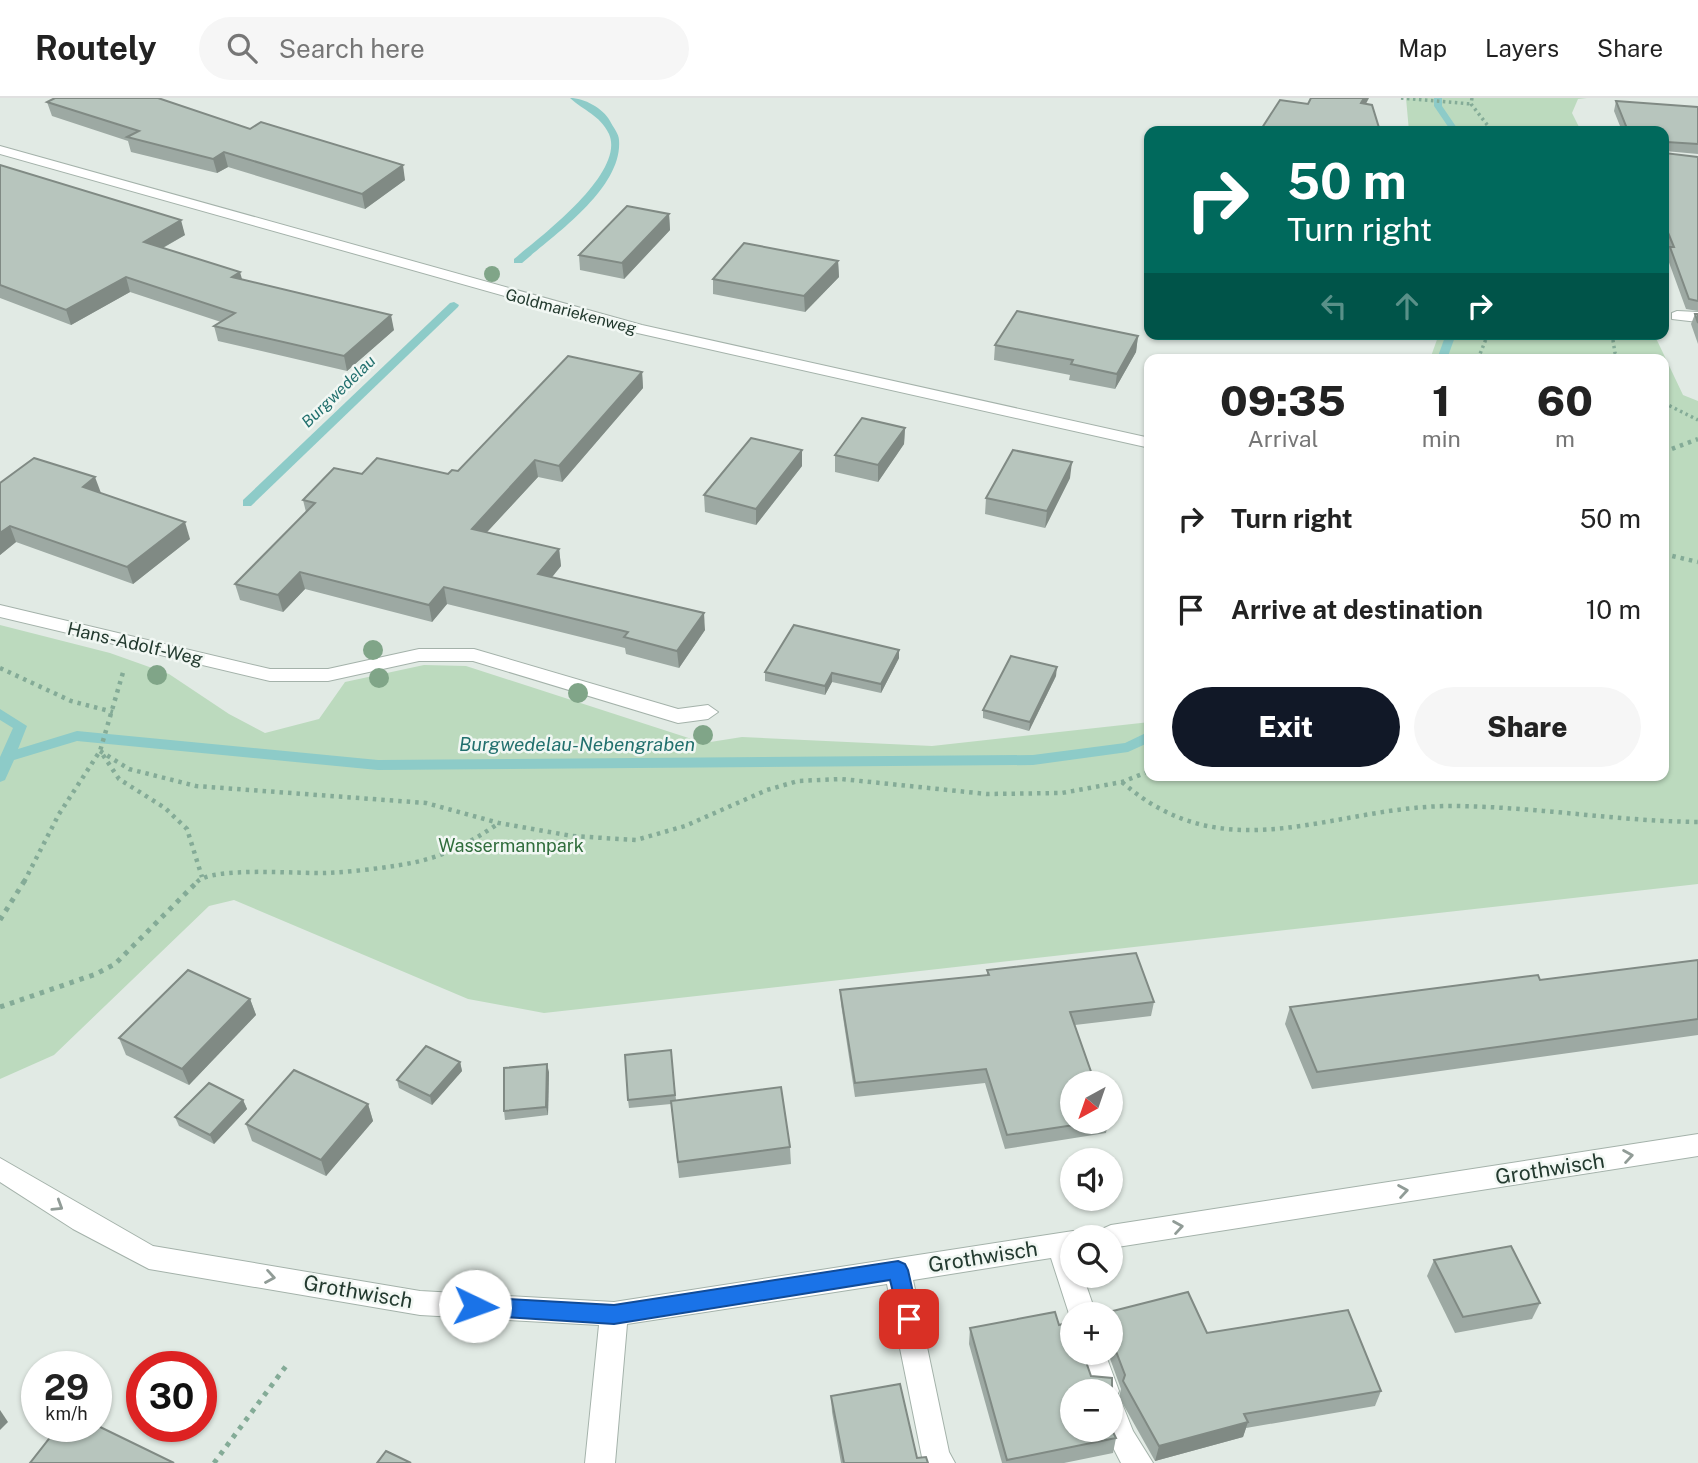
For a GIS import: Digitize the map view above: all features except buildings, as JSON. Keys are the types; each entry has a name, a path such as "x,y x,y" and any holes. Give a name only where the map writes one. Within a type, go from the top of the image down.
{"street":[{"name":"Goldmariekenweg","path":"0,150 639,329 1144,442"},
{"path":"1678,316 1698,317"},
{"name":"Hans-Adolf-Weg","path":"0,611 130,644 270,675 328,675 418,655 474,655 678,716 708,712"},
{"name":"Grothwisch","path":"1123,1235 1698,1145"},
{"name":"Grothwisch","path":"0,1169 82,1221 149,1257 420,1303 614,1314 1060,1245"},
{"path":"898,1270 940,1463"},
{"path":"600,1463 614,1314"},
{"path":"1123,1440 1139,1463"}],"path":[{"path":"1401,98 1418,102 1471,104"},
{"path":"1472,98 1471,104 1488,126"},
{"path":"1669,406 1698,420"},
{"path":"1669,450 1698,439"},
{"path":"1669,555 1698,562"},
{"path":"0,920 20,890 59,814 100,751 130,644"},
{"path":"0,668 71,701 113,712"},
{"path":"100,751 129,769 196,786 426,803 499,823 572,836 636,840 685,826 767,790 798,781 841,779 987,794 1062,793 1122,782 1144,773"},
{"path":"100,751 119,779 165,808 187,830 202,877"},
{"path":"1122,782 1140,799 1179,818 1220,830 1267,834 1411,808 1506,808 1649,823 1698,822"},
{"path":"0,1007 96,974 115,964 202,877 243,872 327,873 402,865 462,848 499,823"},
{"path":"214,1463 286,1366"}],"green space":[{"path":"1406,98 1587,98 1578,99 1572,113 1578,126 1409,126"},
{"name":"Wassermannpark","path":"1437,340 1657,340 1664,354 1432,354"},
{"name":"Wassermannpark","path":"1669,366 1683,395 1698,401 1698,884 544,1013 468,999 234,900 209,906 54,1055 0,1079 0,625 110,653 169,674 229,714 265,733 319,719 345,682 424,665 466,666 704,743 742,737 932,746 1144,723 1144,781 1669,781"}],"waterway":[{"name":"Burgwedelau","path":"518,261 583,204 601,182 613,159 615,137 603,117 574,98"},
{"name":"Burgwedelau-Nebengraben","path":"1438,98 1438,106 1452,126"},
{"name":"Burgwedelau","path":"247,503 454,305"},
{"name":"Burgwedelau-Nebengraben","path":"1444,354 1449,340"},
{"path":"0,714 20,726 8,757"},
{"name":"Burgwedelau-Nebengraben","path":"8,757 77,736 378,765 1033,760 1128,747 1144,739"},
{"path":"0,777 8,757"}],"route":[{"path":"475,1306 614,1314 898,1270 909,1319"}]}
